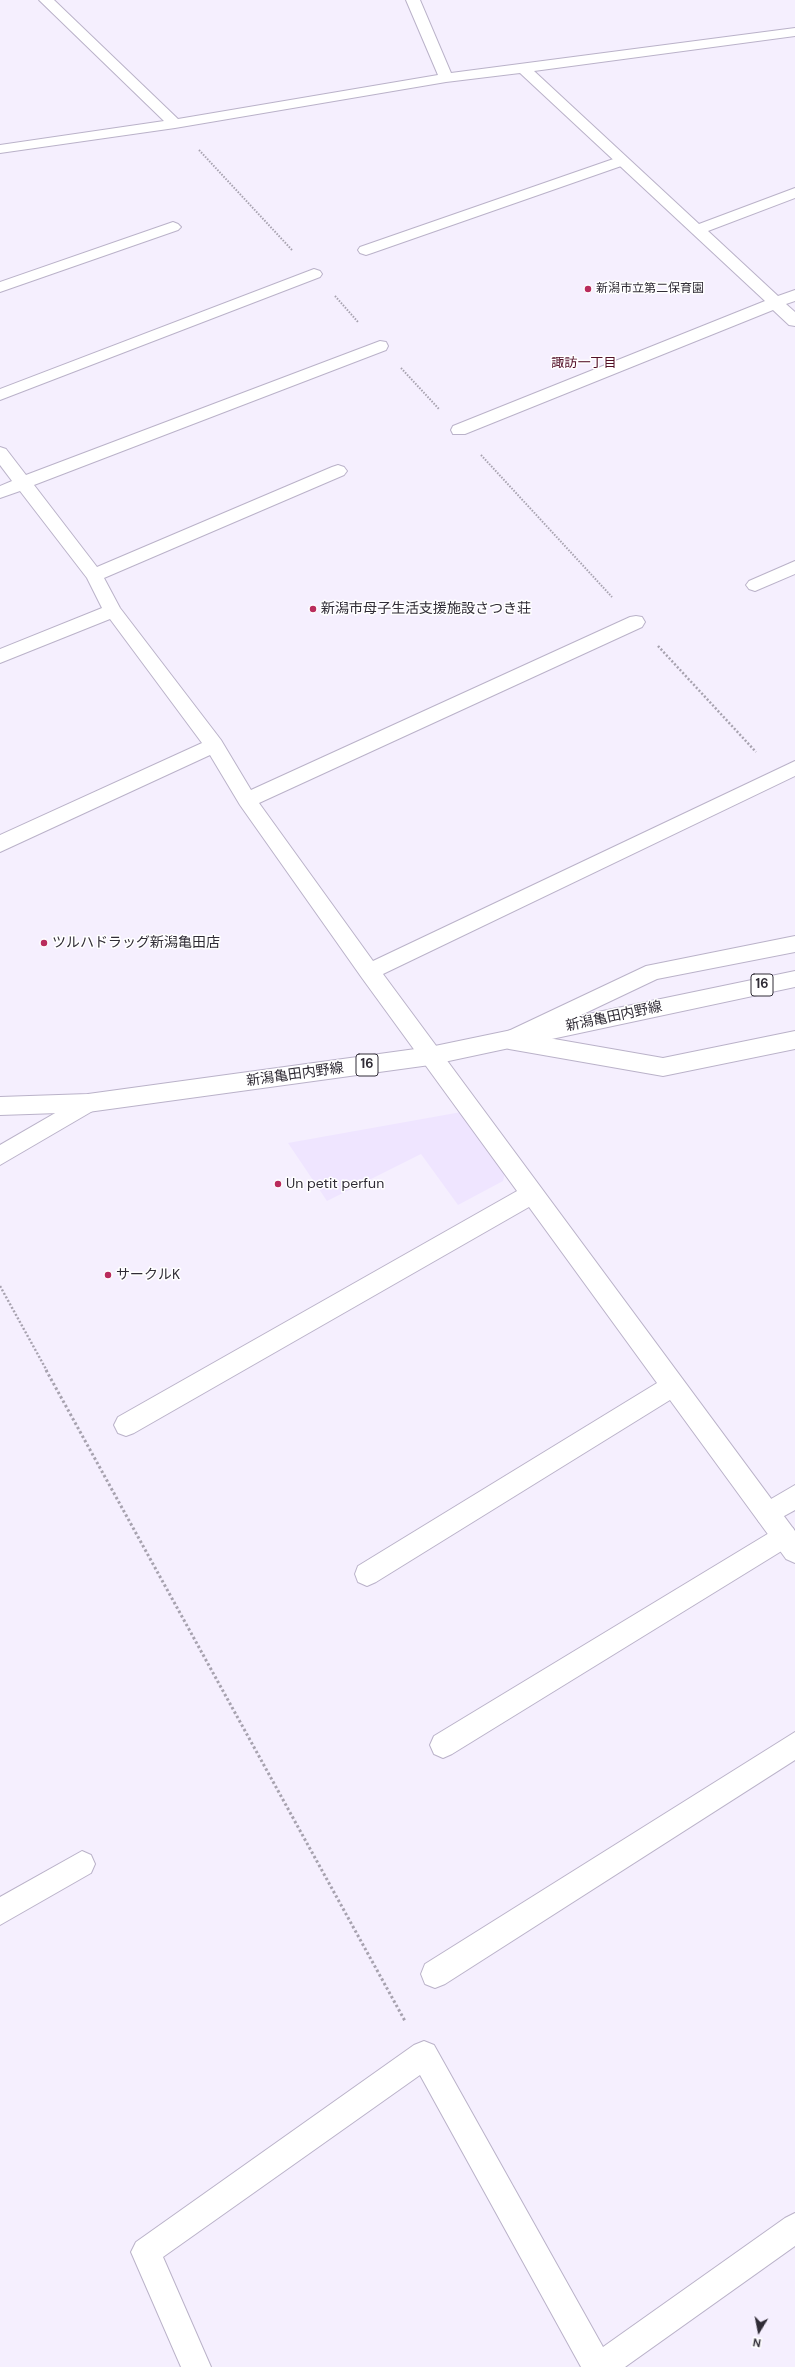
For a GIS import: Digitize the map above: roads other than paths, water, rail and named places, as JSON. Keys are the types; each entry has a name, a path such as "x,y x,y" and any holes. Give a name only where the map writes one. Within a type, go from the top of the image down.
{"street":[{"path":"46,0 175,124"},
{"path":"414,0 446,78"},
{"path":"0,150 175,124 446,78 795,32"},
{"path":"523,68 795,321"},
{"path":"366,250 622,161"},
{"path":"697,230 795,193"},
{"path":"0,287 173,227"},
{"path":"0,395 314,274"},
{"path":"458,430 795,295"},
{"path":"0,492 380,346"},
{"path":"0,453 94,576 113,611 214,745 247,800 369,972 789,1544 443,1745"},
{"path":"94,576 338,470"},
{"path":"755,585 795,567"},
{"path":"0,656 113,611"},
{"path":"247,800 636,622"},
{"path":"0,844 214,745"},
{"path":"369,972 795,768"},
{"path":"509,1040 653,972 795,944"},
{"name":"新潟亀田内野線","path":"0,1106 88,1103 430,1056 795,979"},
{"path":"509,1040 663,1067 795,1040"},
{"path":"0,1156 88,1103"},
{"path":"126,1425 532,1194"},
{"path":"367,1574 673,1386"},
{"path":"768,1514 795,1496"},
{"path":"435,1974 795,1745"},
{"path":"0,1912 82,1864"},
{"path":"196,2367 146,2252 424,2055 599,2367 795,2228"}],"place":[{"name":"新潟市立第二保育園","path":"588,289"},
{"name":"新潟市母子生活支援施設さつき荘","path":"313,609"},
{"name":"ツルハドラッグ新潟亀田店","path":"44,943"},
{"name":"Un petit perfun","path":"278,1184"},
{"name":"サークルK","path":"108,1275"}],"district":[{"name":"諏訪一丁目","path":"584,364"}]}
